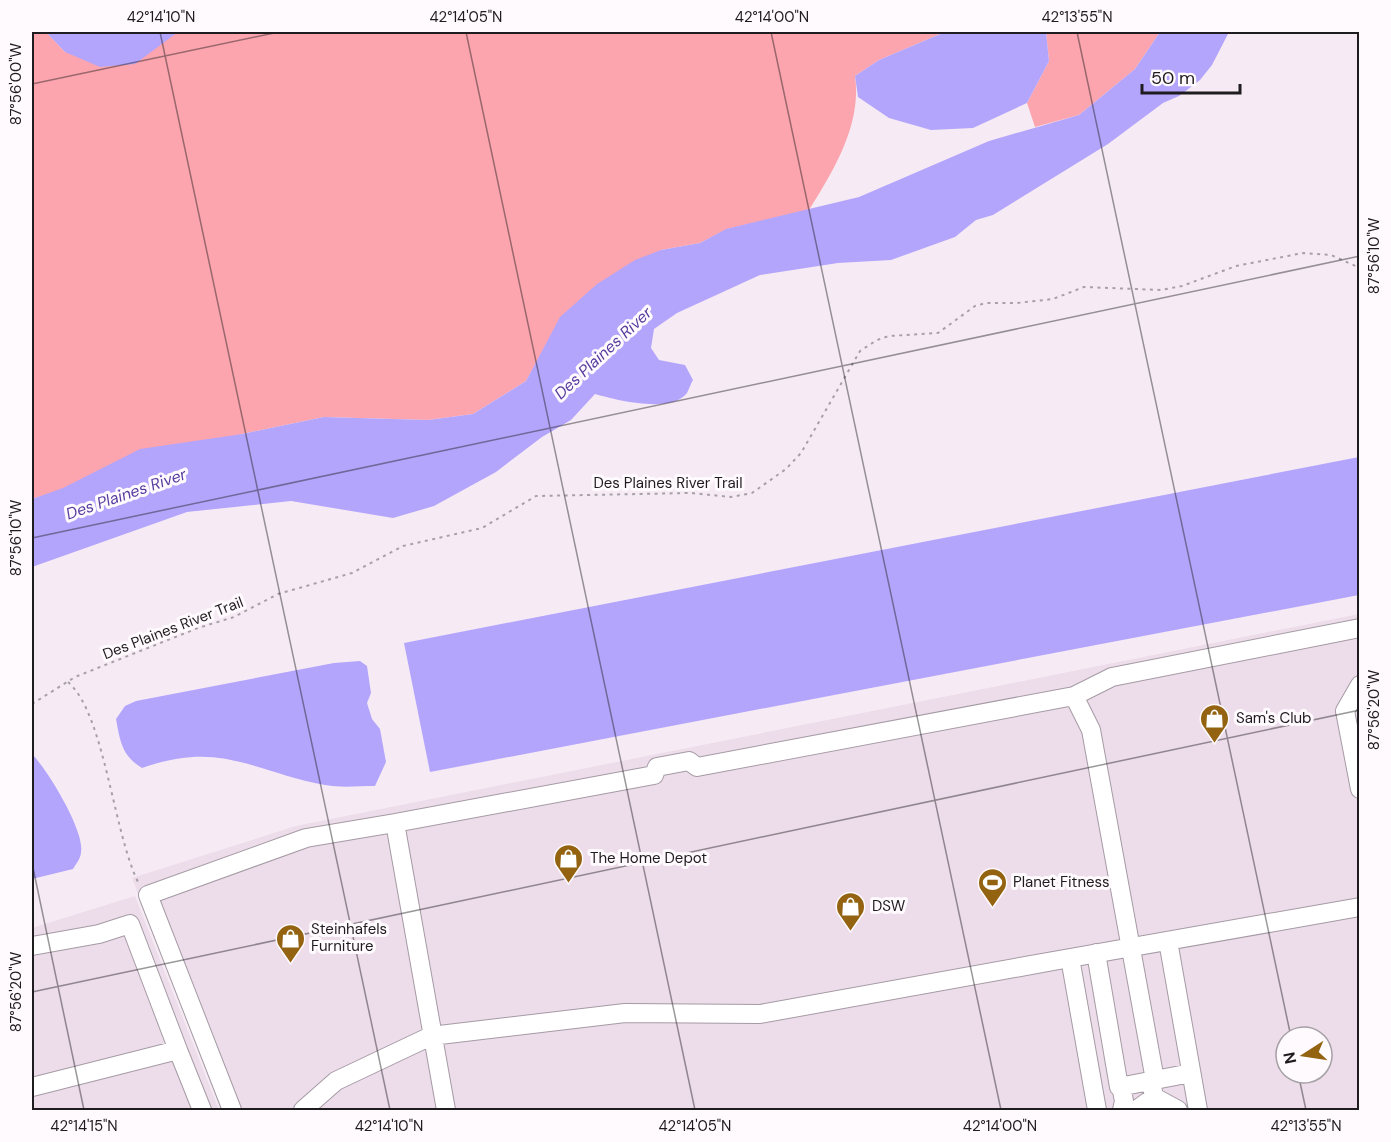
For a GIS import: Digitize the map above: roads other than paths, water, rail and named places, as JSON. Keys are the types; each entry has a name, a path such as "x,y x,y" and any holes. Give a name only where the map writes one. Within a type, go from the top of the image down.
{"lane":[{"path":"232,1110 148,895 306,838 654,775 657,767 689,760 697,766 1074,696 1112,677 1359,628"},
{"path":"1359,685 1345,711 1359,789"},
{"path":"1074,696 1091,730 1132,947 1153,1086 1178,1110"},
{"path":"395,823 431,1036 446,1110"},
{"path":"303,1110 336,1081 431,1036 625,1013 760,1014 1359,907"},
{"path":"32,948 99,934 130,924 202,1110"},
{"path":"1168,941 1198,1110"},
{"path":"1095,953 1119,1087 1121,1086 1124,1101 1122,1110"},
{"path":"1070,958 1097,1110"},
{"path":"32,1087 178,1050"},
{"path":"1121,1086 1153,1086 1191,1073"},
{"path":"1136,1110 1153,1086"}],"water":[{"path":"46,32 178,32 135,64 100,67 65,52"},
{"path":"945,32 1046,32 1049,61 1027,103 973,128 931,130 889,118 858,97 855,76 879,60"},
{"name":"Des Plaines River","path":"1160,32 1229,32 1212,65 1200,80 1179,96 1163,103 1108,144 993,215 976,220 955,237 891,260 838,263 760,275 677,313 654,329 651,348 659,360 685,365 693,380 687,393 679,399 669,403 643,404 595,394 571,420 542,437 496,472 434,506 393,518 291,501 187,512 32,567 32,499 63,488 140,449 242,434 324,417 428,420 473,414 526,381 560,317 597,284 635,260 661,250 700,243 726,229 859,197 989,141 1079,115 1135,69"},
{"path":"1359,457 1359,595 430,772 404,643"},
{"path":"360,661 367,666 371,693 367,703 372,719 380,729 386,762 375,786 325,785 215,757 170,760 142,768 126,753 121,741 116,719 125,706 136,701 334,663"},
{"path":"32,754 64,801 81,842 81,852 73,869 32,879"}],"place":[{"name":"Sam's Club","path":"1215,744"},
{"name":"The Home Depot","path":"569,884"},
{"name":"Planet Fitness","path":"992,908"},
{"name":"DSW","path":"851,932"},
{"name":"Steinhafels Furniture","path":"290,964"}]}
